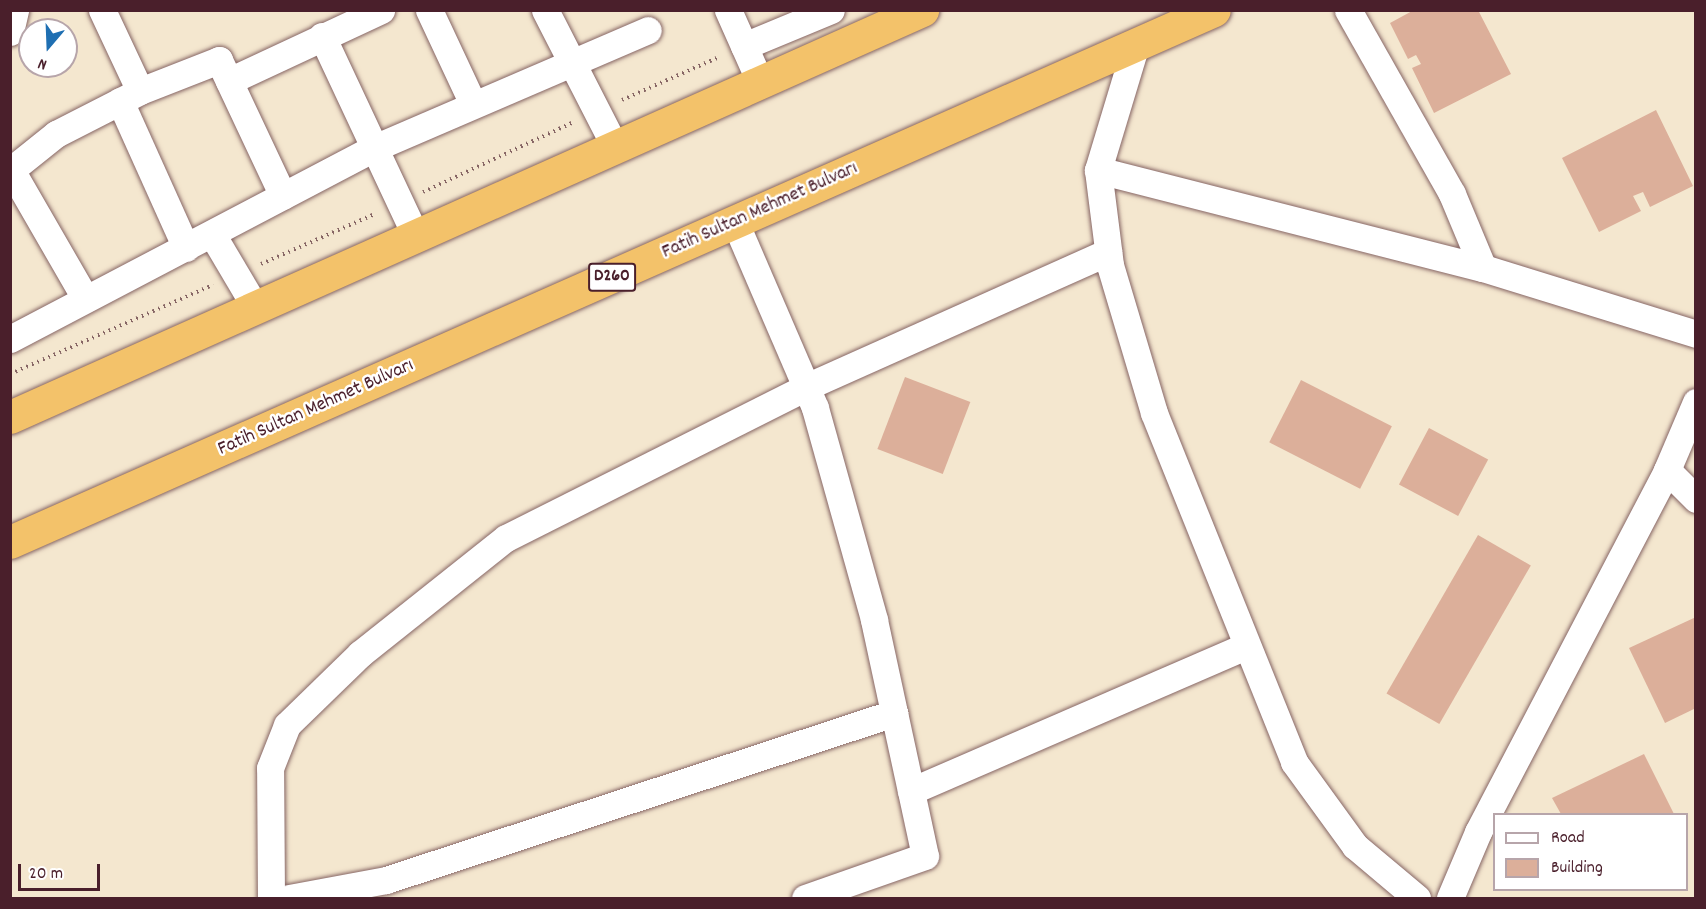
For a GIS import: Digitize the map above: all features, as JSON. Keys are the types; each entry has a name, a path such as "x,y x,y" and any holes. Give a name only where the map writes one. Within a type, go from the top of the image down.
{"highway":[{"path":"10,417 254,305 416,237 922,10"},
{"name":"Fatih Sultan Mehmet Bulvarı","path":"10,542 1214,10"}],"street":[{"path":"10,32 15,10"},
{"path":"102,10 130,96 186,248"},
{"path":"229,81 381,10"},
{"path":"429,10 473,104"},
{"path":"545,10 569,63 615,147"},
{"path":"728,10 760,82"},
{"path":"744,46 831,10"},
{"path":"1348,10 1452,194 1483,268"},
{"path":"10,339 84,298 186,248 374,148 648,30"},
{"path":"322,36 416,237"},
{"path":"1136,44 1098,170 1108,252 1154,413 1244,648 1294,762 1318,800 1363,854 1417,898"},
{"path":"84,298 11,168 56,134 130,96 219,60 283,196"},
{"path":"1098,170 1483,268 1695,334"},
{"path":"735,222 806,387 874,620 925,856 810,898"},
{"path":"212,234 254,305"},
{"path":"272,898 270,768 287,725 360,654 506,538 806,387 1108,252"},
{"path":"1450,898 1478,832 1666,470 1695,402"},
{"path":"1666,470 1695,499"},
{"path":"911,791 1244,648"},
{"path":"289,898 386,879 894,713"}],"building":[{"path":"1414,10 1478,10 1511,74 1434,113 1412,68 1421,64 1416,55 1408,59 1390,23"},
{"path":"1656,110 1693,186 1650,207 1643,192 1633,196 1641,211 1599,232 1562,158"},
{"path":"905,377 970,402 943,474 877,449"},
{"path":"1301,380 1392,426 1360,489 1269,442"},
{"path":"1429,428 1488,459 1458,516 1399,485"},
{"path":"1478,535 1531,566 1439,724 1386,693"},
{"path":"1696,617 1696,708 1665,723 1629,648"},
{"path":"1644,754 1674,813 1560,813 1552,798"}]}
